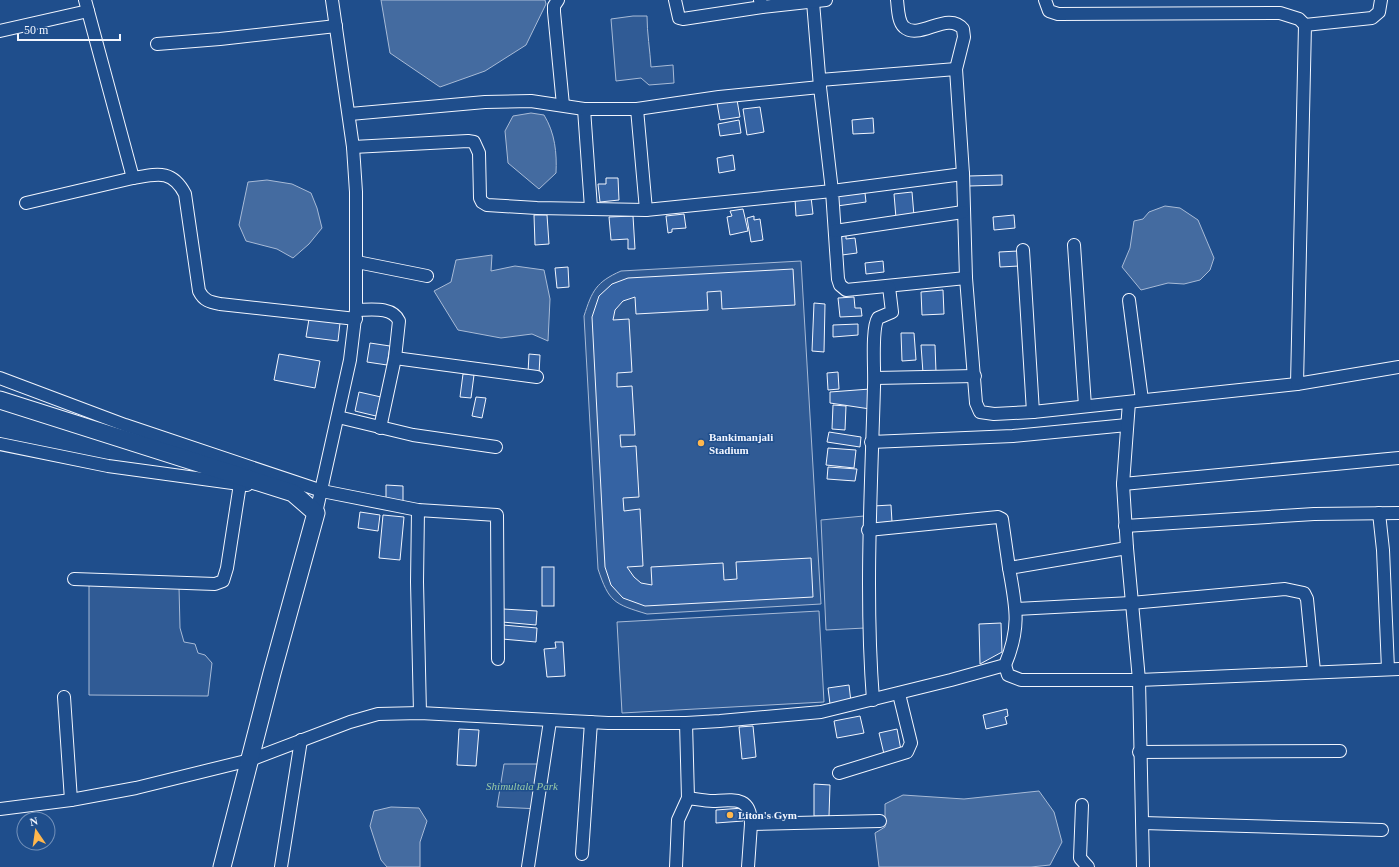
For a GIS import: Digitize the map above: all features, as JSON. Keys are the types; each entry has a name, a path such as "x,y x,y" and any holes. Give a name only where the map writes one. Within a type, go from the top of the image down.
{"main road":[{"path":"0,400 293,493 316,513 222,867"}],"street":[{"path":"316,513 350,360 356,315 357,262 354,147 332,0"},
{"path":"558,0 554,6 554,12 563,104"},
{"path":"675,0 677,14 679,18 683,19 761,4 826,0"},
{"path":"897,0 901,22 904,27 909,30 918,30 945,23 954,23 963,29 964,37 956,70 963,174 966,278 976,403 980,412 994,414 1033,412 1297,384 1399,367"},
{"path":"1045,0 1049,11 1058,14 1280,13 1299,18 1305,25 1297,384"},
{"path":"1305,25 1372,18 1378,12 1381,0"},
{"path":"813,2 840,285 846,290 854,290 966,278"},
{"path":"0,31 86,6 133,178"},
{"path":"157,44 220,39 336,26"},
{"path":"350,114 486,102 531,101 563,104 584,108 638,109 820,84 956,70"},
{"path":"584,108 591,208"},
{"path":"638,109 646,210"},
{"path":"354,147 468,141 474,142 479,153 479,192 482,202 487,205 537,208 646,210 832,191 963,174"},
{"path":"26,204 133,178 159,173 168,175 180,184 188,204 199,291 202,297 208,301 356,315 386,311 396,316 399,321 395,358 380,428"},
{"path":"835,231 963,212"},
{"path":"1074,245 1084,406"},
{"path":"1023,250 1033,412"},
{"path":"357,262 427,276"},
{"path":"873,700 869,652 868,530 875,378 875,322 878,318 892,312 889,287"},
{"path":"1129,300 1142,400"},
{"path":"395,358 537,377"},
{"path":"875,378 975,376"},
{"path":"0,378 125,425 322,491 418,510 497,515 498,658"},
{"path":"1129,402 1122,484 1131,603 1139,680 1139,752 1143,823 1143,867"},
{"path":"338,417 413,435 496,447"},
{"path":"871,442 1013,436 1127,425"},
{"path":"0,444 108,466 282,490"},
{"path":"1122,484 1399,458"},
{"path":"74,579 215,584 223,581 227,568 240,484"},
{"path":"418,510 420,713"},
{"path":"868,530 998,517 1002,520 1003,524 1016,609 1014,638 1005,665 1008,676 1021,680 1139,680 1314,671 1394,669 1379,513"},
{"path":"1125,526 1299,515 1399,513"},
{"path":"1009,568 1127,548"},
{"path":"1016,609 1131,603 1285,589 1304,593 1308,609 1314,671"},
{"path":"0,809 71,800 136,788 250,760 350,722 378,714 420,713 550,721 686,723 821,712 899,694 1005,665"},
{"path":"839,773 907,752 911,743 899,694"},
{"path":"64,697 71,800"},
{"path":"528,867 550,721"},
{"path":"582,854 591,722"},
{"path":"676,867 678,820 688,798 686,723"},
{"path":"281,867 301,740"},
{"path":"1139,752 1340,751"},
{"path":"688,798 712,801 738,799 744,802 751,817 748,867"},
{"path":"1082,805 1080,858 1088,867"},
{"path":"751,824 880,821"},
{"path":"1143,823 1382,830"}],"green space":[{"path":"647,16 651,67 673,65 674,83 649,85 641,78 616,81 611,19"},
{"name":"Bankimanjali Stadium","path":"801,261 821,604 647,614 620,604 614,600 606,589 598,569 584,316 596,288 600,283 621,271"},
{"path":"864,516 865,628 826,630 821,520"},
{"path":"89,585 179,587 180,628 184,642 195,644 198,653 205,655 212,663 208,696 89,695"},
{"path":"819,611 824,702 622,713 617,622"},
{"name":"Shimultala Park","path":"504,764 546,764 541,809 497,807"}],"shaded area":[{"path":"381,0 545,0 546,4 526,45 485,71 440,87 390,53"},
{"path":"531,113 544,115 551,129 556,151 556,173 539,189 508,163 505,131 513,116"},
{"path":"267,180 292,184 311,193 317,208 322,228 309,244 293,258 277,249 246,241 239,225 248,182"},
{"path":"1165,206 1180,208 1198,220 1214,258 1210,270 1200,280 1184,284 1168,283 1141,290 1122,267 1130,248 1134,221 1143,219 1149,212"},
{"path":"492,255 491,271 515,266 544,270 550,299 548,341 532,334 501,338 458,330 434,291 451,282 456,260"},
{"path":"1039,791 1054,812 1062,842 1050,865 1031,867 879,867 875,833 885,827 885,804 903,795 964,799"},
{"path":"391,807 419,808 427,821 420,842 420,867 387,867 381,860 370,826 374,811"}],"building":[{"path":"737,100 740,117 720,120 717,103"},
{"path":"760,107 764,132 747,135 743,109"},
{"path":"873,118 874,133 853,134 852,120"},
{"path":"739,120 741,133 720,136 718,124"},
{"path":"733,155 735,170 719,173 717,158"},
{"path":"1002,175 1002,185 969,186 969,176"},
{"path":"606,178 618,178 619,200 600,202 598,184 606,184"},
{"path":"912,192 914,216 896,218 894,194"},
{"path":"865,193 866,202 837,206 836,196"},
{"path":"811,197 813,214 796,216 795,199"},
{"path":"743,209 748,231 730,235 727,217 732,216 730,211"},
{"path":"684,214 686,228 672,229 672,232 668,233 666,216"},
{"path":"534,215 547,215 549,244 535,245"},
{"path":"1014,215 1015,228 994,230 993,217"},
{"path":"633,216 635,249 628,249 628,239 611,240 609,217"},
{"path":"754,216 754,220 760,219 763,240 751,242 747,218"},
{"path":"846,235 846,239 855,238 857,253 842,255 840,236"},
{"path":"1018,251 1019,266 1000,267 999,252"},
{"path":"883,261 884,272 866,274 865,263"},
{"path":"568,267 569,287 557,288 555,268"},
{"path":"793,269 795,305 722,309 721,291 707,292 708,310 636,314 635,297 623,301 615,310 613,320 629,319 632,372 617,373 617,387 632,386 635,435 620,435 621,447 636,446 639,497 623,498 624,511 640,509 643,566 627,567 634,577 641,583 652,585 651,567 723,563 724,580 737,579 736,562 811,558 813,597 645,606 623,598 611,585 605,567 592,317 599,296 612,284 628,278"},
{"path":"943,290 944,314 922,315 921,292"},
{"path":"854,297 855,308 861,308 862,316 840,317 838,298"},
{"path":"814,303 825,304 824,352 812,351"},
{"path":"309,319 340,323 338,341 306,337"},
{"path":"858,324 858,335 833,337 833,325"},
{"path":"901,333 914,333 916,360 902,361"},
{"path":"370,343 390,346 387,365 367,362"},
{"path":"921,345 935,345 936,372 923,373"},
{"path":"279,354 320,361 315,388 274,380"},
{"path":"529,354 540,355 539,374 528,373"},
{"path":"838,372 839,389 828,390 827,373"},
{"path":"463,374 474,375 471,398 460,397"},
{"path":"870,389 870,409 830,403 830,392"},
{"path":"359,392 381,397 376,416 355,411"},
{"path":"476,397 486,398 482,418 472,416"},
{"path":"833,405 846,406 845,430 832,429"},
{"path":"829,432 861,437 860,447 827,442"},
{"path":"828,448 856,450 854,468 826,465"},
{"path":"828,467 857,469 855,481 827,479"},
{"path":"386,485 403,486 403,501 386,500"},
{"path":"891,505 892,522 874,523 873,506"},
{"path":"360,512 380,515 378,531 358,528"},
{"path":"383,515 404,517 400,560 379,558"},
{"path":"542,567 554,567 554,606 542,606"},
{"path":"503,609 537,611 536,625 502,622"},
{"path":"1001,623 1002,652 980,664 979,624"},
{"path":"503,625 537,628 536,642 502,639"},
{"path":"555,642 563,642 565,676 547,677 544,649 556,648"},
{"path":"849,685 851,702 830,704 828,688"},
{"path":"1007,709 1008,716 1005,717 1007,724 986,729 983,715"},
{"path":"860,716 864,733 837,738 834,721"},
{"path":"753,726 756,757 742,759 739,727"},
{"path":"459,729 479,730 476,766 457,765"},
{"path":"897,729 901,750 884,754 879,733"},
{"path":"814,784 830,785 829,816 814,816"},
{"name":"Liton's Gym","path":"743,808 743,821 716,823 716,810"}],"place":[{"name":"Bankimanjali Stadium","path":"701,443"},
{"name":"Liton's Gym","path":"730,815"}]}
